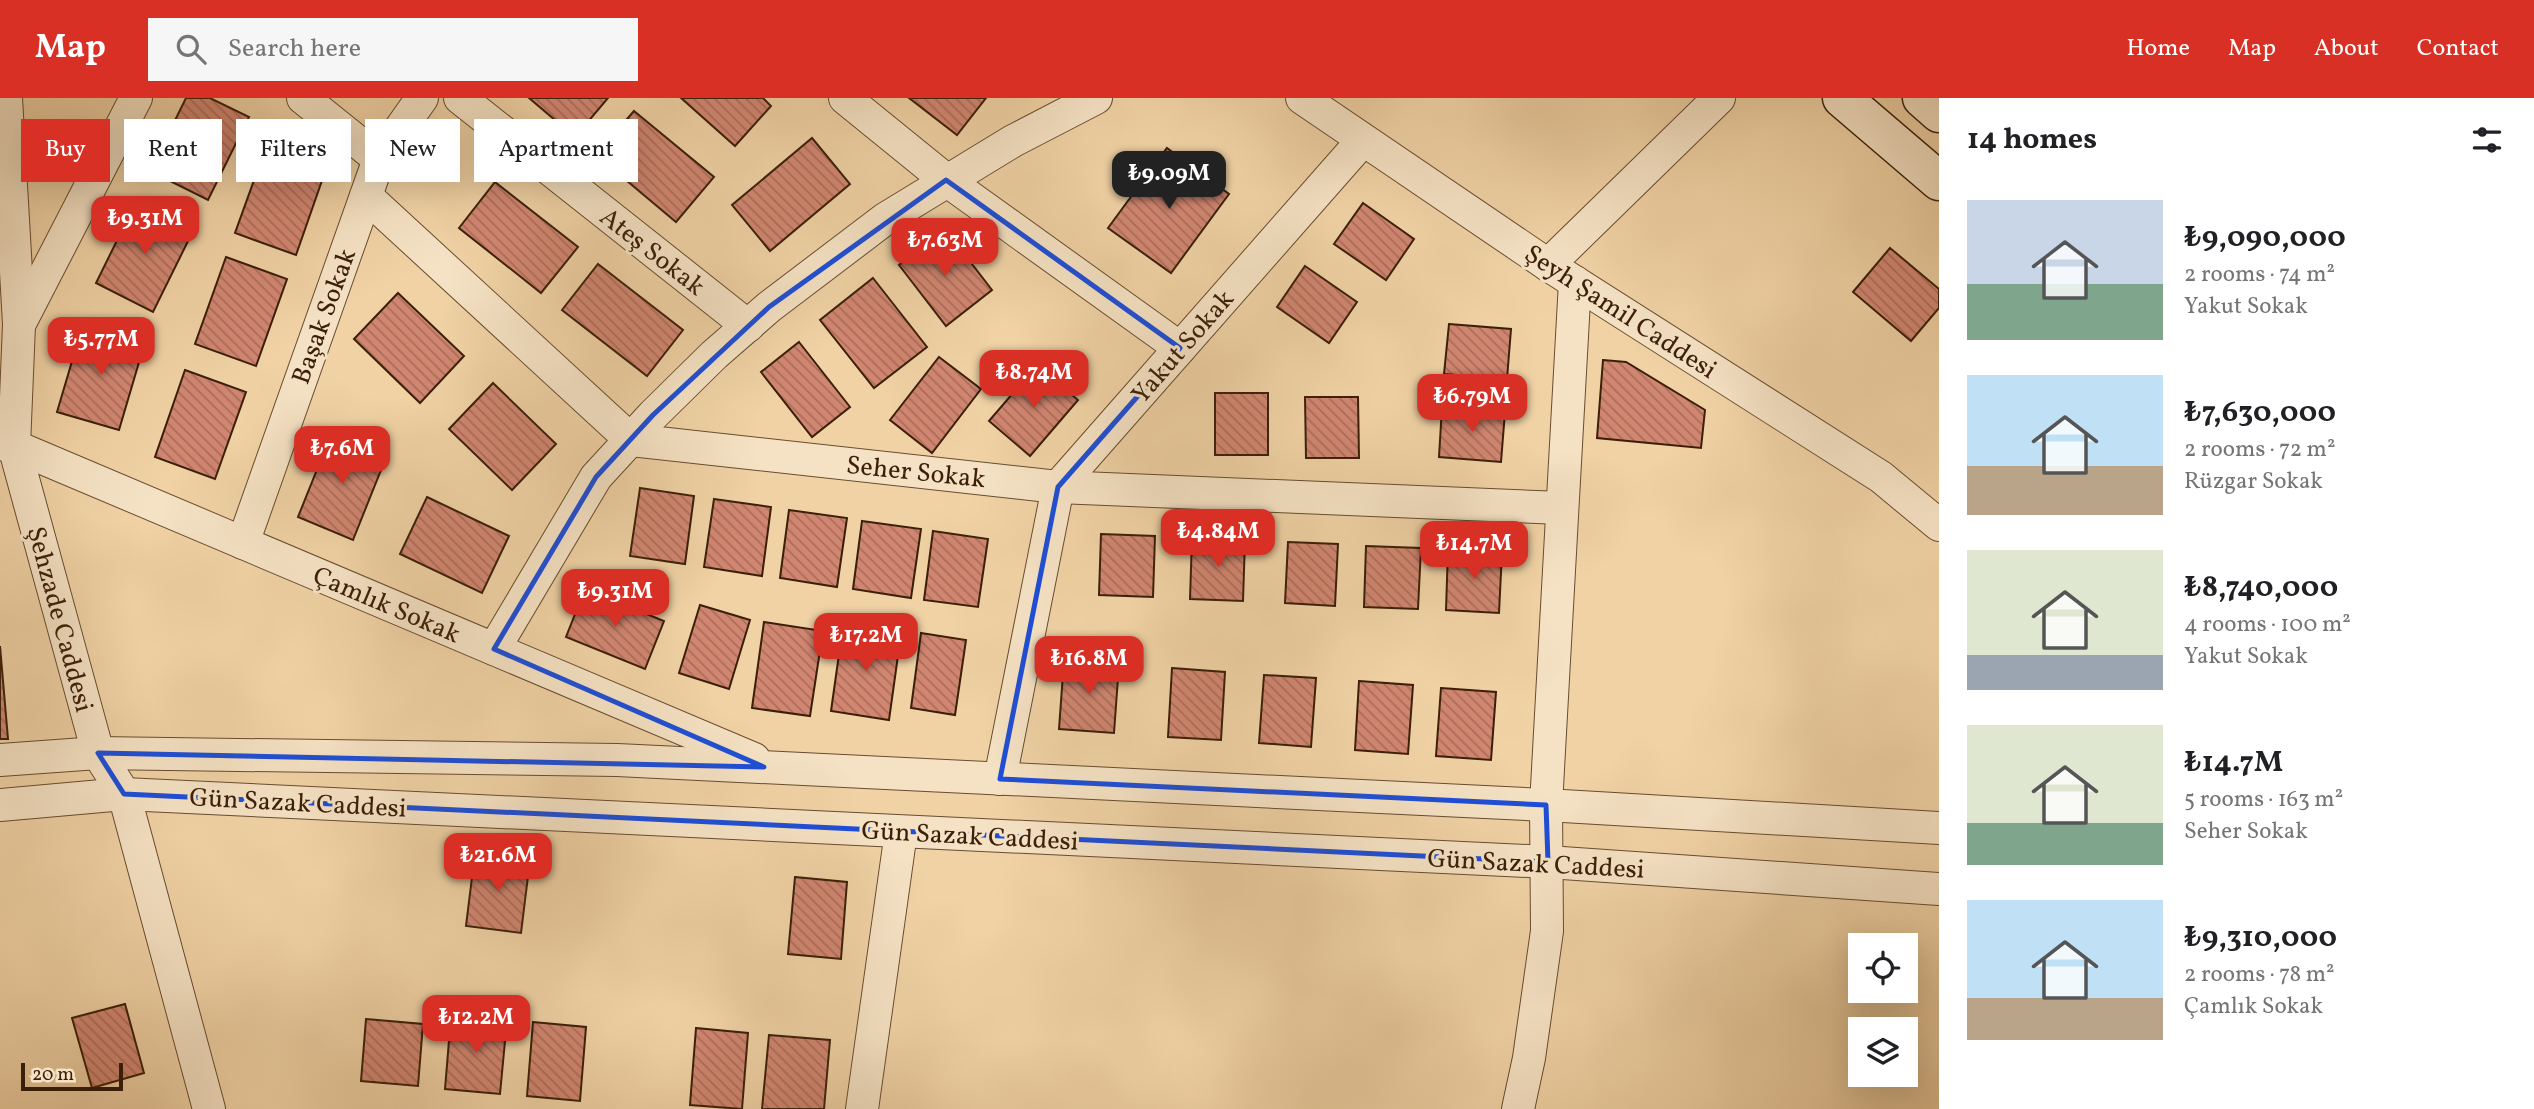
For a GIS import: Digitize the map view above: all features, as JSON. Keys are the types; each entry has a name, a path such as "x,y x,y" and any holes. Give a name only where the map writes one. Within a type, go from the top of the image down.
{"main road":[{"path":"1842,98 1939,181"},
{"path":"1922,98 1939,113"}],"street":[{"path":"6,98 5,154 19,325"},
{"name":"Şehzade Caddesi","path":"136,98 19,325 7,445 98,753 124,794 209,1109"},
{"path":"303,98 365,148"},
{"name":"Başak Sokak","path":"407,119 422,98"},
{"name":"Ateş Sokak","path":"460,98 748,326"},
{"path":"845,98 946,180 1180,348"},
{"path":"494,649 596,477 671,398 748,326 826,262 885,219 1013,141 1096,98"},
{"name":"Şeyh Şamil Caddesi","path":"1302,98 1548,265 1881,477 1939,526"},
{"path":"1548,265 1719,98"},
{"name":"Yakut Sokak","path":"1058,487 1363,140"},
{"name":"Başak Sokak","path":"243,543 371,182"},
{"path":"366,196 631,440"},
{"path":"1518,1109 1529,1058 1547,931 1546,805 1575,282"},
{"name":"Seher Sokak","path":"631,440 1058,487 1562,508"},
{"name":"Çamlık Sokak","path":"7,445 774,767"},
{"path":"1000,779 1058,487"},
{"name":"Gün Sazak Caddesi","path":"0,760 98,753 617,760 1546,805 1939,828"},
{"name":"Gün Sazak Caddesi","path":"0,804 124,794 1548,862 1939,889"},
{"path":"862,1109 901,832"}],"highlighted area":[{"path":"946,180 1180,348 1058,487 1000,779 1546,805 1548,862 124,794 98,753 764,767 494,649 596,477 653,415 769,307"}],"building":[{"path":"186,98 210,98 249,117 236,119 236,143 222,172 222,119 176,119"},
{"path":"529,98 608,98 590,119 554,119"},
{"path":"681,98 763,98 771,106 735,146"},
{"path":"909,98 986,98 957,135"},
{"path":"634,111 714,177 676,222 628,182 638,182 638,119 627,119"},
{"path":"812,138 850,184 770,251 732,205"},
{"path":"1167,148 1229,194 1171,273 1108,228"},
{"path":"172,182 217,182 208,200"},
{"path":"253,182 321,182 296,255 235,233"},
{"path":"495,182 578,247 541,293 459,228"},
{"path":"137,200 194,229 153,312 96,283"},
{"path":"1363,203 1414,239 1386,280 1334,244"},
{"path":"945,229 992,290 946,326 899,265"},
{"path":"1890,248 1939,289 1939,308 1911,341 1853,292"},
{"path":"226,257 287,279 256,366 195,344"},
{"path":"598,264 683,330 647,376 562,310"},
{"path":"1305,266 1357,302 1329,343 1277,307"},
{"path":"873,278 927,347 874,388 820,320"},
{"path":"398,293 464,356 420,403 354,339"},
{"path":"83,324 145,342 119,430 57,412"},
{"path":"1449,324 1511,329 1507,379 1444,374"},
{"path":"799,342 850,407 812,437 761,372"},
{"path":"939,357 981,389 932,453 890,420"},
{"path":"1603,360 1626,362 1705,410 1701,448 1597,438"},
{"path":"1037,365 1078,400 1030,456 989,421"},
{"path":"185,370 246,392 215,479 155,457"},
{"path":"493,383 556,444 512,490 449,429"},
{"path":"1215,393 1268,393 1268,455 1215,455"},
{"path":"1305,397 1358,397 1359,458 1306,458"},
{"path":"1442,407 1505,412 1501,462 1439,457"},
{"path":"332,432 387,455 353,540 298,517"},
{"path":"640,488 694,496 685,564 630,556"},
{"path":"427,497 509,536 482,593 400,554"},
{"path":"714,499 771,507 762,576 704,567"},
{"path":"789,510 847,518 837,587 780,578"},
{"path":"862,521 921,529 911,598 853,589"},
{"path":"933,531 988,539 978,607 924,600"},
{"path":"1101,534 1155,536 1153,597 1099,595"},
{"path":"1192,538 1245,540 1243,601 1190,599"},
{"path":"1288,542 1338,544 1335,606 1285,603"},
{"path":"1366,546 1421,548 1418,609 1364,607"},
{"path":"1448,549 1502,552 1499,613 1446,610"},
{"path":"585,589 664,621 645,669 566,637"},
{"path":"700,605 750,620 729,689 679,673"},
{"path":"764,622 823,631 810,716 752,708"},
{"path":"843,626 901,634 889,720 831,711"},
{"path":"921,633 966,640 955,715 911,708"},
{"path":"0,646 8,739 0,739"},
{"path":"1064,660 1119,664 1114,733 1059,729"},
{"path":"1172,668 1225,672 1221,740 1168,737"},
{"path":"1264,675 1316,678 1311,747 1259,743"},
{"path":"1359,681 1413,685 1408,754 1355,750"},
{"path":"1441,688 1496,692 1491,760 1436,756"},
{"path":"475,853 530,860 521,933 466,926"},
{"path":"795,877 847,882 841,959 788,954"},
{"path":"125,1004 144,1073 92,1088 72,1018"},
{"path":"451,1016 507,1020 500,1094 445,1089"},
{"path":"366,1019 423,1024 418,1086 361,1081"},
{"path":"533,1022 586,1027 580,1101 527,1096"},
{"path":"696,1028 748,1033 742,1109 690,1105"},
{"path":"769,1035 830,1040 824,1109 762,1109"}]}
